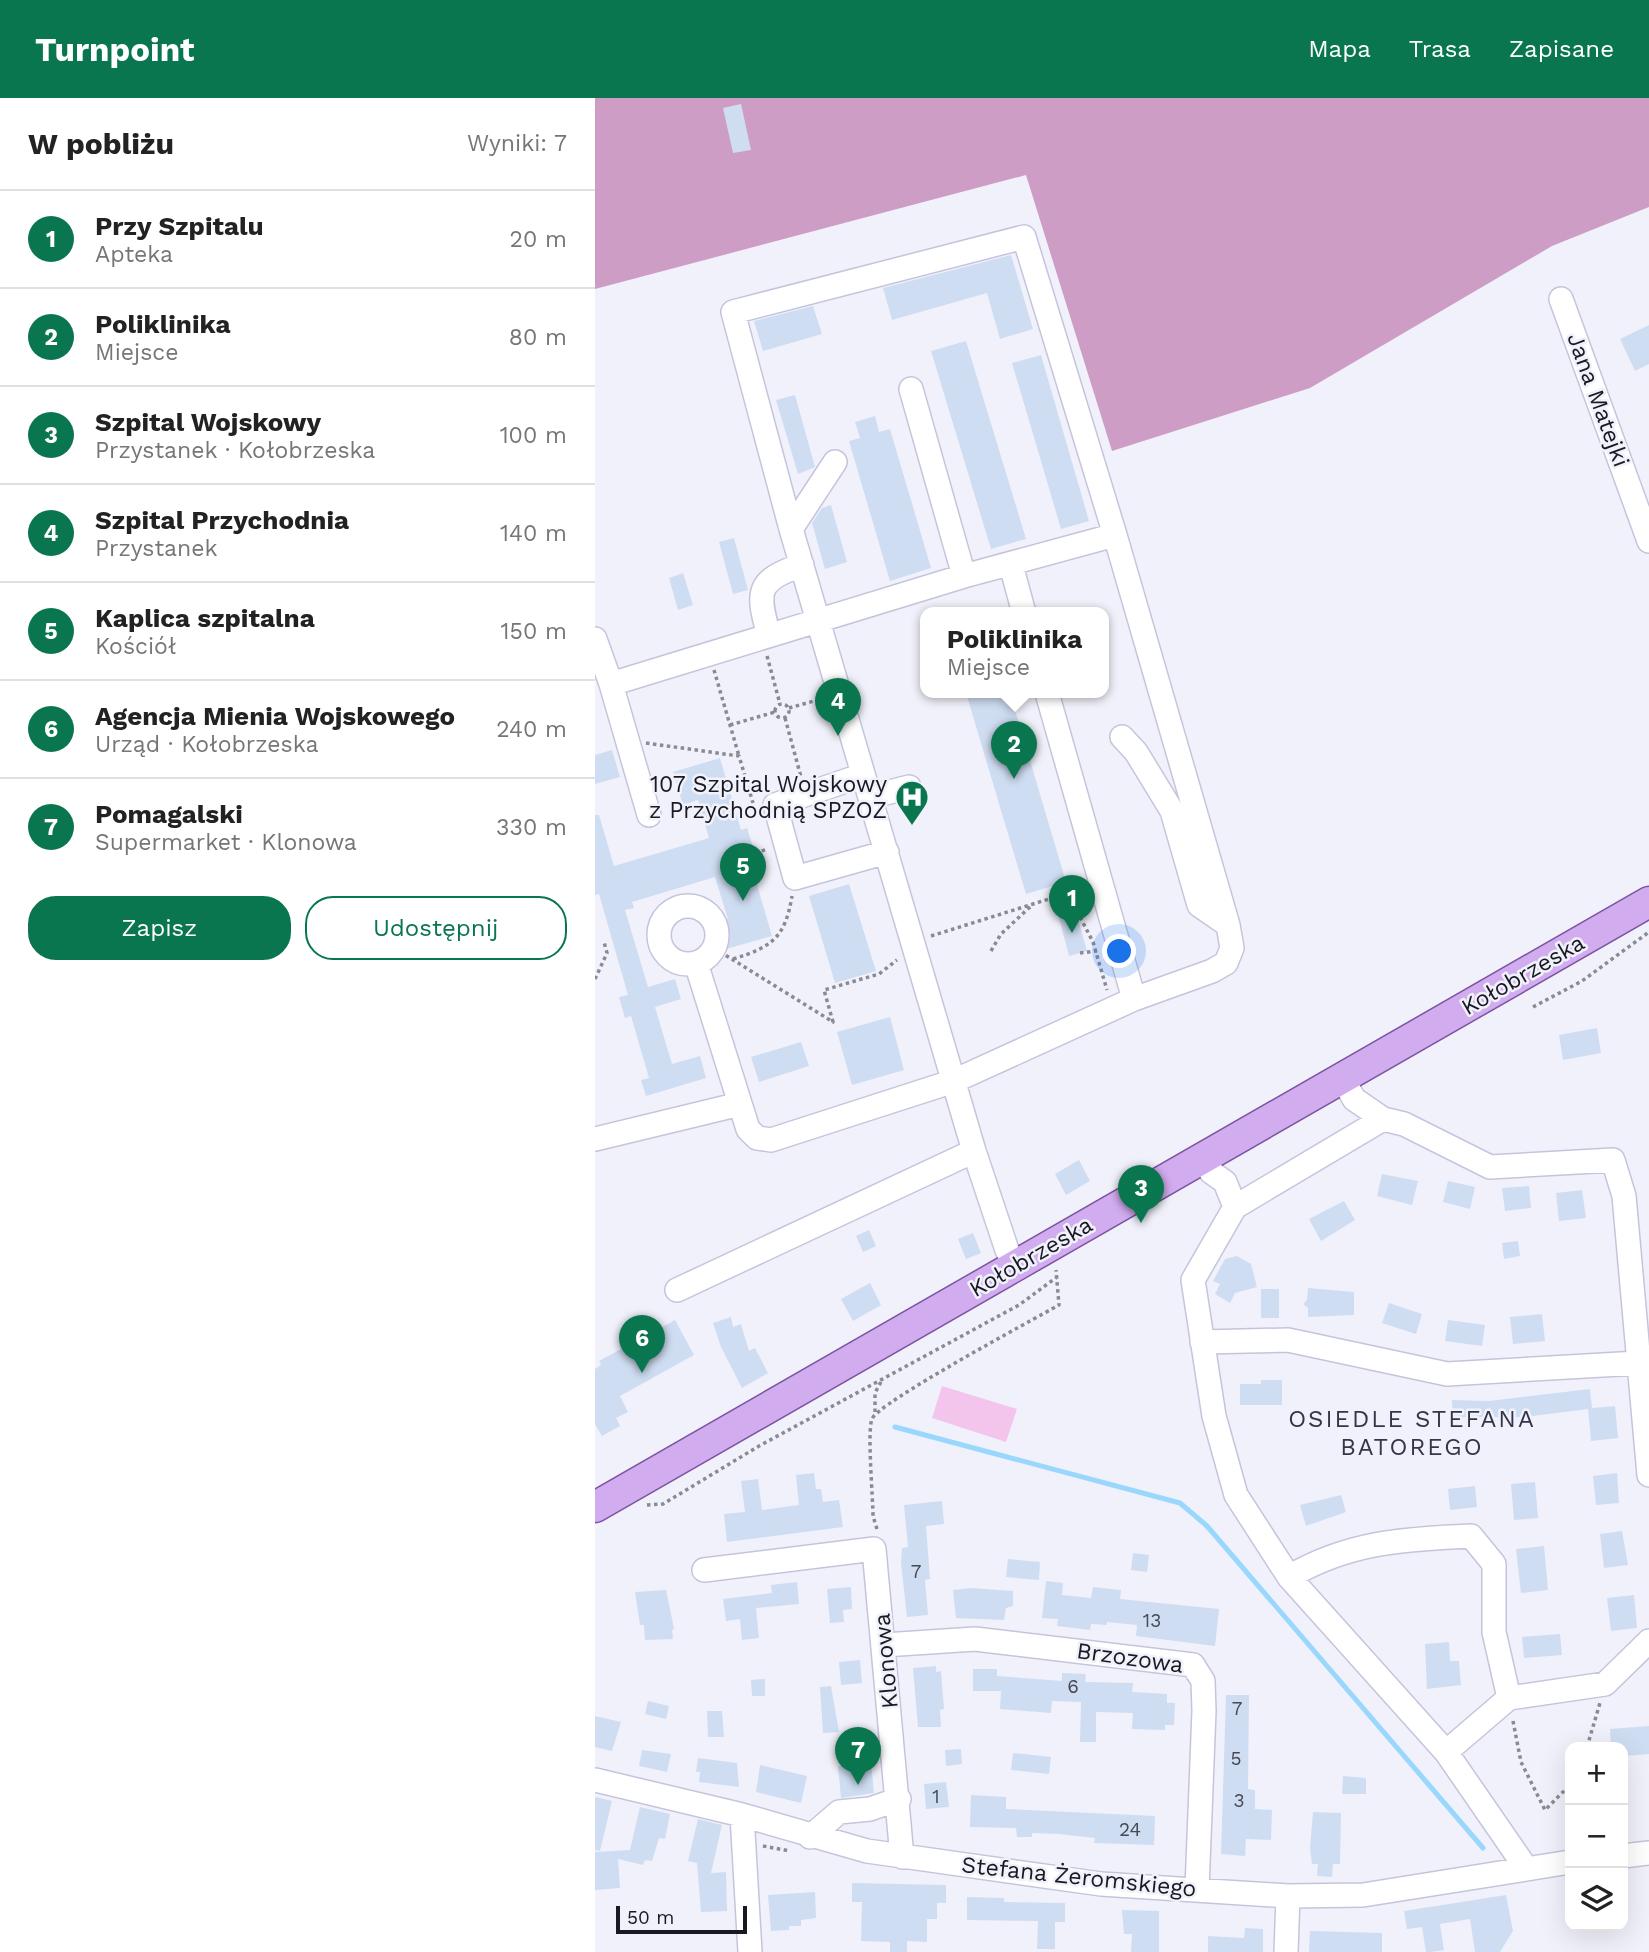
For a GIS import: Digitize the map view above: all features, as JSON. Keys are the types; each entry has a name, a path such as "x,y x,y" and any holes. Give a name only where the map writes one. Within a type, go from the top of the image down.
{"main road":[{"name":"Kołobrzeska","path":"595,1507 1649,902"}],"street":[{"path":"696,963 748,1129 757,1138 771,1140 954,1081 1134,999 1212,971 1226,963 1232,948 1229,925 1024,237 733,312 792,528 863,775 887,852 954,1081 974,1151 1007,1250 1016,1266"},
{"name":"Jana Matejki","path":"1561,299 1649,541"},
{"path":"911,389 964,576"},
{"path":"792,528 835,462"},
{"path":"611,684 964,576 1115,536"},
{"path":"765,636 761,608 766,581 779,572 803,565"},
{"path":"1011,565 1022,607"},
{"path":"595,639 649,815"},
{"path":"1048,698 1134,999"},
{"path":"1122,737 1136,752 1172,811 1199,905 1229,925"},
{"path":"863,775 775,805 795,878 887,852"},
{"path":"870,797 909,787"},
{"path":"688,905 706,912 716,929 723,953 696,963 676,961 662,948 659,929 669,912 688,905"},
{"path":"1343,1079 1353,1099 1383,1119 1404,1124 1490,1167 1613,1160 1624,1196 1649,1475"},
{"path":"595,1139 740,1104"},
{"path":"1383,1119 1235,1207 1193,1280 1214,1416 1236,1495 1289,1577 1446,1752 1527,1868"},
{"path":"677,1290 974,1151"},
{"path":"1202,1158 1212,1172 1225,1182 1235,1207"},
{"path":"1202,1342 1288,1340 1447,1374 1638,1363"},
{"path":"1289,1577 1321,1558 1400,1539 1471,1536 1494,1564 1494,1632 1509,1698"},
{"name":"Klonowa","path":"704,1570 874,1549 899,1799 902,1857"},
{"name":"Brzozowa","path":"884,1645 975,1639 1192,1665 1203,1681 1204,1701 1197,1889"},
{"path":"1446,1752 1509,1698 1605,1684 1649,1641"},
{"name":"Stefana Żeromskiego","path":"595,1780 902,1857 1101,1884 1288,1896 1363,1895 1565,1863"},
{"path":"810,1836 839,1812 870,1809 899,1799"},
{"path":"742,1815 750,1952"},
{"path":"1628,1855 1649,1853"},
{"path":"1286,1952 1288,1896"}],"path":[{"path":"730,725 775,712 780,704 765,636"},
{"path":"709,654 753,803"},
{"path":"780,704 789,708 840,694"},
{"path":"789,708 785,718 806,794"},
{"path":"775,712 778,717 785,718"},
{"path":"627,740 739,756"},
{"path":"755,853 768,849"},
{"path":"923,939 1101,882"},
{"path":"1060,895 1065,911 1076,909 1096,951 1112,1009"},
{"path":"991,951 1001,934 1034,904"},
{"path":"723,953 773,943 785,928 788,917"},
{"path":"1533,1007 1582,981 1649,932"},
{"path":"595,979 607,953 604,942"},
{"path":"1080,953 1096,951"},
{"path":"723,953 833,1022 824,990 879,974 898,959"},
{"path":"640,1506 663,1504 759,1446 1019,1305 1057,1277"},
{"path":"876,1414 875,1393 882,1380"},
{"path":"1588,1742 1605,1684"},
{"path":"1509,1698 1521,1762 1545,1810 1565,1790"}],"shaded area":[{"path":"595,98 1649,98 1649,207 1552,246 1310,388 1112,451 1026,175 595,289"},
{"path":"942,1386 1017,1409 1006,1442 932,1418"}],"building":[{"path":"741,104 751,150 733,153 723,108"},
{"path":"1011,255 1033,329 1000,339 987,293 892,320 883,288"},
{"path":"813,306 822,334 763,351 754,321"},
{"path":"1649,325 1649,364 1635,371 1620,339"},
{"path":"966,341 1026,539 991,549 931,351"},
{"path":"1041,355 1089,521 1061,529 1012,363"},
{"path":"795,395 815,467 798,474 776,400"},
{"path":"875,416 879,432 890,429 931,568 890,581 849,441 860,438 855,422"},
{"path":"831,505 847,562 825,569 812,523 822,508"},
{"path":"734,538 748,590 733,594 719,542"},
{"path":"683,573 693,605 678,610 669,578"},
{"path":"967,698 1011,698 1066,882 1026,894"},
{"path":"612,750 620,777 595,784 595,755"},
{"path":"720,758 741,830 747,828 759,866 752,868 772,936 726,949 718,922 728,919 715,877 632,902 634,908 625,910 648,987 675,979 681,999 655,1007 672,1064 700,1056 706,1078 646,1096 641,1080 649,1078 631,1016 625,1018 619,997 628,995 599,894 595,895 595,815 599,815 614,866 709,838 698,800 683,805 673,772"},
{"path":"849,884 876,971 835,983 809,896"},
{"path":"1075,909 1087,951 1069,956 1058,914"},
{"path":"890,1017 904,1070 852,1085 837,1032"},
{"path":"1597,1028 1601,1053 1563,1060 1559,1035"},
{"path":"801,1042 809,1066 759,1082 751,1057"},
{"path":"1079,1160 1090,1181 1066,1195 1055,1174"},
{"path":"1382,1174 1418,1181 1412,1205 1377,1196"},
{"path":"1448,1181 1475,1187 1470,1209 1443,1202"},
{"path":"1529,1186 1531,1208 1505,1211 1502,1188"},
{"path":"1582,1190 1586,1218 1559,1221 1556,1193"},
{"path":"1344,1201 1355,1220 1321,1241 1309,1219"},
{"path":"869,1230 876,1246 863,1252 856,1236"},
{"path":"973,1233 981,1253 966,1259 958,1239"},
{"path":"1518,1241 1520,1256 1504,1259 1502,1243"},
{"path":"1237,1256 1251,1264 1257,1287 1235,1293 1230,1303 1215,1294 1220,1284 1213,1281 1225,1259"},
{"path":"870,1283 881,1305 853,1321 841,1299"},
{"path":"1308,1288 1354,1292 1354,1315 1308,1317 1308,1308 1303,1304 1307,1300"},
{"path":"1261,1289 1279,1289 1279,1318 1261,1318"},
{"path":"1389,1303 1422,1314 1416,1334 1382,1323"},
{"path":"1542,1314 1545,1341 1513,1344 1510,1317"},
{"path":"731,1317 733,1327 741,1324 749,1351 755,1348 768,1373 742,1388 721,1347 713,1323"},
{"path":"675,1320 694,1355 620,1396 628,1412 616,1418 620,1426 602,1436 595,1424 595,1369 601,1365 599,1361"},
{"path":"1448,1320 1485,1325 1482,1346 1445,1341"},
{"path":"1261,1380 1282,1380 1282,1405 1240,1405 1240,1384 1261,1384"},
{"path":"1590,1389 1592,1408 1615,1406 1618,1438 1591,1441 1588,1409 1525,1417 1453,1417 1452,1400 1489,1401"},
{"path":"814,1473 816,1489 821,1489 823,1502 839,1500 843,1527 727,1542 724,1514 745,1512 741,1481 758,1479 762,1510 799,1505 796,1475"},
{"path":"1617,1473 1619,1503 1596,1505 1593,1476"},
{"path":"1535,1482 1538,1518 1514,1520 1511,1484"},
{"path":"1475,1486 1477,1507 1450,1510 1448,1489"},
{"path":"1341,1495 1346,1512 1306,1526 1300,1505"},
{"path":"942,1501 944,1524 926,1526 930,1579 925,1580 928,1615 907,1617 901,1563 902,1548 908,1547 904,1505"},
{"path":"1622,1531 1628,1565 1604,1568 1600,1534"},
{"path":"1544,1546 1548,1590 1521,1593 1516,1549"},
{"path":"1133,1553 1149,1555 1147,1572 1131,1570"},
{"path":"1008,1559 1040,1562 1039,1580 1006,1577"},
{"path":"1046,1581 1063,1583 1062,1595 1091,1598 1093,1587 1121,1590 1120,1599 1219,1609 1215,1646 1136,1636 1137,1625 1107,1622 1107,1625 1091,1624 1090,1630 1057,1626 1058,1619 1042,1618"},
{"path":"797,1582 799,1604 756,1608 759,1638 742,1640 740,1619 726,1621 723,1599 772,1593 771,1585"},
{"path":"851,1587 852,1609 843,1610 844,1622 830,1623 827,1589"},
{"path":"971,1588 1013,1591 1013,1606 1006,1608 1004,1620 956,1618 953,1590"},
{"path":"666,1590 674,1629 673,1639 645,1640 635,1592"},
{"path":"1634,1595 1637,1628 1611,1631 1607,1598"},
{"path":"1560,1634 1562,1655 1524,1658 1522,1637"},
{"path":"1449,1642 1450,1661 1459,1661 1461,1685 1427,1689 1425,1644"},
{"path":"860,1660 862,1683 841,1685 839,1662"},
{"path":"936,1666 936,1672 941,1671 944,1709 940,1710 941,1727 918,1727 913,1668"},
{"path":"973,1669 997,1669 997,1676 1062,1681 1062,1673 1086,1674 1085,1682 1133,1683 1132,1692 1167,1694 1167,1703 1175,1703 1174,1725 1165,1725 1165,1730 1132,1729 1133,1713 1096,1712 1096,1742 1080,1742 1081,1702 1052,1701 1051,1713 1000,1709 1001,1691 973,1691"},
{"path":"765,1679 765,1696 752,1696 751,1680"},
{"path":"831,1686 839,1732 823,1733 820,1687"},
{"path":"1226,1695 1249,1695 1248,1789 1255,1790 1255,1809 1272,1810 1271,1840 1246,1839 1245,1856 1221,1854"},
{"path":"648,1701 669,1706 666,1719 645,1714"},
{"path":"707,1711 722,1711 724,1737 708,1737"},
{"path":"595,1716 621,1722 612,1751 595,1747"},
{"path":"1649,1726 1649,1754 1628,1756 1628,1742 1611,1742 1610,1729"},
{"path":"961,1749 962,1764 946,1766 945,1750"},
{"path":"642,1750 671,1754 667,1772 639,1766"},
{"path":"1013,1753 1051,1757 1049,1774 1011,1770"},
{"path":"698,1758 737,1763 739,1787 699,1782 700,1772 696,1772"},
{"path":"871,1763 874,1793 841,1798 838,1766"},
{"path":"760,1765 807,1776 801,1803 756,1792"},
{"path":"1343,1776 1366,1778 1366,1794 1342,1794"},
{"path":"946,1782 949,1807 926,1809 924,1784"},
{"path":"971,1795 1006,1797 1006,1809 1155,1816 1154,1845 1094,1843 1095,1838 1059,1834 1032,1833 1032,1837 1017,1837 1016,1828 970,1827"},
{"path":"595,1797 612,1801 600,1851 595,1850"},
{"path":"640,1807 670,1814 665,1839 659,1838 652,1861 645,1860 643,1865 618,1859 620,1888 595,1890 595,1852 630,1850"},
{"path":"1313,1812 1341,1813 1340,1864 1333,1864 1332,1877 1317,1876 1318,1864 1312,1864 1310,1848"},
{"path":"698,1819 722,1825 711,1873 726,1872 727,1911 701,1912 697,1863 688,1861"},
{"path":"852,1883 946,1885 946,1903 937,1903 937,1919 927,1919 927,1942 907,1941 907,1952 890,1952 890,1942 861,1941 862,1902 852,1902"},
{"path":"815,1892 816,1918 801,1920 801,1926 789,1926 789,1930 771,1931 768,1895"},
{"path":"1506,1895 1513,1931 1500,1952 1475,1952 1470,1919 1440,1924 1444,1950 1426,1952 1422,1927 1407,1929 1404,1911"},
{"path":"967,1897 1004,1898 1004,1902 1065,1903 1065,1922 1055,1922 1055,1949 1037,1949 1038,1921 967,1920"},
{"path":"1122,1910 1159,1911 1159,1952 1131,1952 1132,1934 1124,1934"},
{"path":"1245,1928 1263,1929 1263,1952 1208,1952 1208,1936 1244,1938"},
{"path":"1310,1931 1382,1933 1382,1952 1309,1952"}],"waterway":[{"path":"895,1427 1180,1503 1207,1526 1483,1848"}],"place":[{"name":"Szpital Przychodnia","path":"838,736"},
{"name":"Poliklinika","path":"1014,779"},
{"name":"107 Szpital Wojskowy z Przychodnią SPZOZ","path":"912,827"},
{"name":"Kaplica szpitalna","path":"743,901"},
{"name":"Przy Szpitalu","path":"1072,933"},
{"name":"Szpital Wojskowy","path":"1141,1223"},
{"name":"Agencja Mienia Wojskowego","path":"642,1373"},
{"name":"Pomagalski","path":"858,1785"}],"district":[{"name":"OSIEDLE STEFANA BATOREGO","path":"1412,1433"}]}
